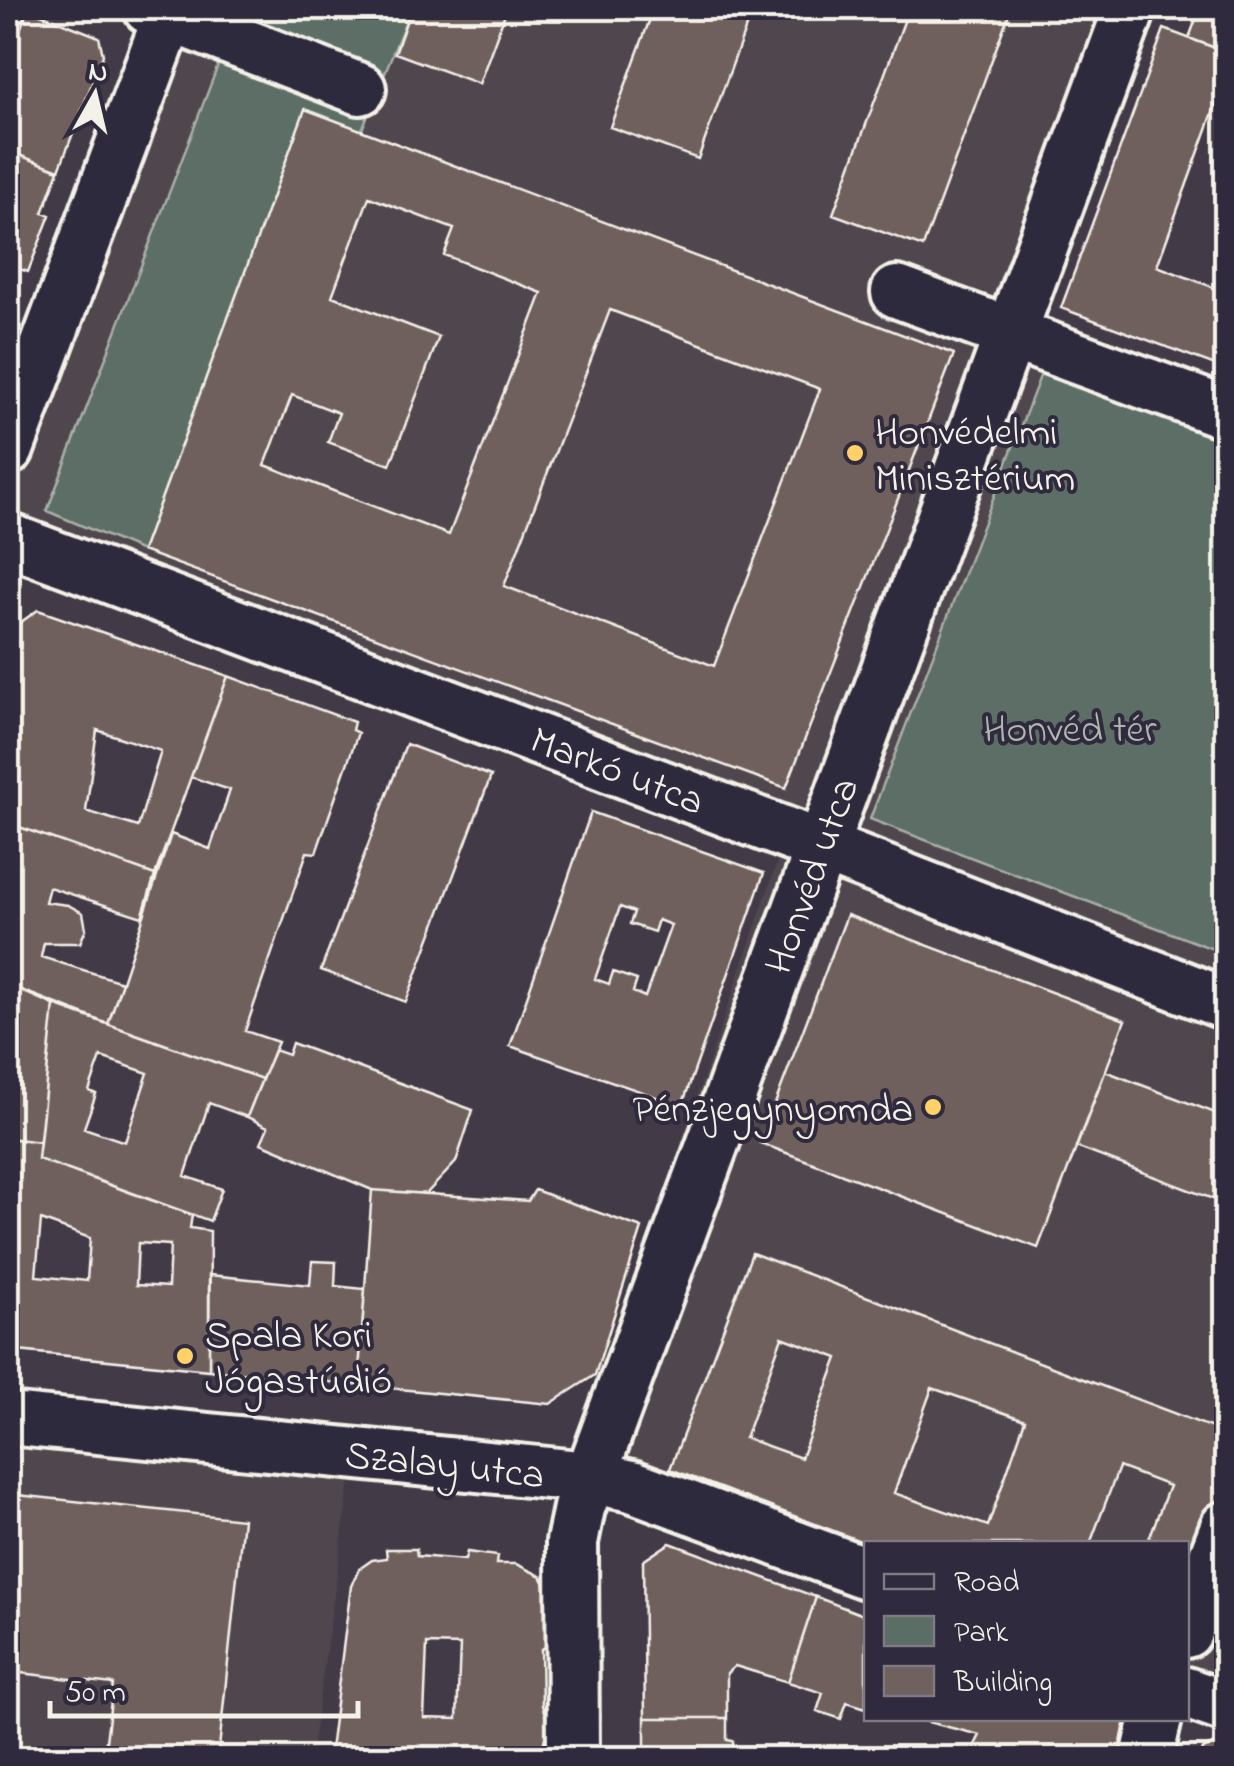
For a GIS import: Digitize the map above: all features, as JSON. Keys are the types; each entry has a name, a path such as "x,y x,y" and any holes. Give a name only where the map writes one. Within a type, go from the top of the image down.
{"street":[{"name":"Honvéd utca","path":"573,1758 572,1542 588,1477 1130,8"},
{"path":"8,449 164,10 360,89"},
{"path":"897,292 1226,413"},
{"name":"Markó utca","path":"8,539 1226,1004"},
{"name":"Szalay utca","path":"8,1419 588,1477 632,1486 864,1572"},
{"path":"1189,1624 1226,1527"},
{"path":"1189,1693 1226,1708"},
{"path":"1146,1758 1155,1721"}],"shaded area":[{"path":"148,8 1154,8 1031,331 1226,404 1226,1691 1189,1677 1189,1541 864,1541 864,1557 641,1474 583,1430 780,854 8,571 8,379"},
{"path":"8,1396 357,1431 311,1758 8,1758"}],"green space":[{"path":"240,8 411,8 361,132 305,110 142,551 47,511"},
{"name":"Honvéd tér","path":"1042,371 1226,442 1226,954 870,819"}],"building":[{"path":"8,8 28,9 8,61"},
{"path":"411,8 507,8 479,84 395,53"},
{"path":"654,8 753,8 698,159 610,127"},
{"path":"909,8 1011,8 923,247 833,214"},
{"path":"1200,8 1226,8 1226,52 1189,38"},
{"path":"28,9 99,37 103,55 59,170 8,151 8,112 15,93 8,90 8,61"},
{"path":"1164,29 1226,52 1226,77 1157,266 1226,292 1226,369 1061,308"},
{"name":"Honvédelmi Minisztérium","path":"305,109 954,354 786,788 142,551","holes":["369,197 454,229 444,255 542,293 449,535 265,465 292,395 339,413 328,442 390,465 439,337 332,296","610,310 820,389 714,666 504,586"]},
{"path":"8,151 59,170 43,213 50,215 28,272 20,269 8,300"},
{"path":"38,610 228,676 155,875 8,823 8,690 14,627","holes":["97,730 161,751 138,827 86,811"]},
{"path":"228,676 354,722 352,730 358,733 316,853 307,852 245,1031 278,1042 262,1079 108,1024 171,834 210,849 230,790 191,777"},
{"path":"406,744 491,776 406,1002 321,970"},
{"path":"591,812 764,873 682,1106 510,1046","holes":["620,907 634,912 630,924 654,932 658,920 671,925 645,997 633,992 637,980 613,972 609,984 595,979"]},
{"path":"8,823 155,875 142,917 49,887 45,902 68,905 83,913 86,929 80,943 44,943 41,957 122,982 108,1024 8,985"},
{"name":"Pénzjegynyomda","path":"847,915 1125,1020 1038,1248 760,1143"},
{"path":"8,985 54,1005 40,1142 8,1138"},
{"path":"54,1005 262,1079 247,1117 209,1103 185,1176 222,1189 210,1221 38,1159","holes":["101,1057 148,1073 125,1142 84,1128 96,1094 89,1091"]},
{"path":"292,1043 473,1110 456,1162 426,1194 372,1190 261,1143 268,1127 247,1117 274,1050 288,1055"},
{"path":"1105,1071 1226,1117 1226,1204 1076,1147"},
{"path":"8,1138 40,1142 38,1159 192,1215 190,1228 210,1231 209,1370 8,1350","holes":["41,1220 90,1238 87,1281 36,1276","138,1243 170,1245 168,1287 136,1285"]},
{"path":"372,1190 528,1201 535,1190 642,1228 595,1375 550,1404 358,1385"},
{"path":"752,1253 1226,1433 1226,1499 1189,1596 1189,1541 1148,1541 1169,1486 1119,1467 1091,1541 864,1542 670,1469","holes":["782,1337 838,1358 801,1458 745,1438","932,1388 1025,1420 988,1526 894,1493"]},
{"path":"312,1261 336,1262 335,1286 365,1289 358,1385 209,1370 209,1275 310,1285"},
{"path":"8,1494 243,1519 218,1758 104,1758 113,1684 12,1672 8,1709"},
{"path":"670,1543 816,1597 788,1682 735,1666 727,1673 727,1718 645,1718 643,1561"},
{"path":"386,1549 416,1549 417,1556 465,1560 467,1552 497,1556 496,1564 516,1564 541,1576 550,1594 548,1646 541,1649 542,1705 548,1725 540,1758 329,1758 351,1586 359,1569 372,1560 387,1558","holes":["427,1644 460,1645 457,1719 424,1718"]},
{"path":"816,1597 864,1615 864,1707 847,1702 841,1719 817,1711 823,1693 788,1682"},
{"path":"645,1718 727,1718 727,1740 733,1741 733,1758 645,1758"},
{"path":"924,1721 1125,1721 1118,1758 995,1758 973,1749 980,1735"},
{"path":"1217,1743 1226,1747 1226,1758 1200,1758 1203,1749"},
{"path":"900,1748 939,1758 898,1758"}],"place":[{"name":"Honvédelmi Minisztérium","path":"855,453"},
{"name":"Pénzjegynyomda","path":"933,1107"},
{"name":"Spala Kori Jógastúdió","path":"185,1356"}]}
